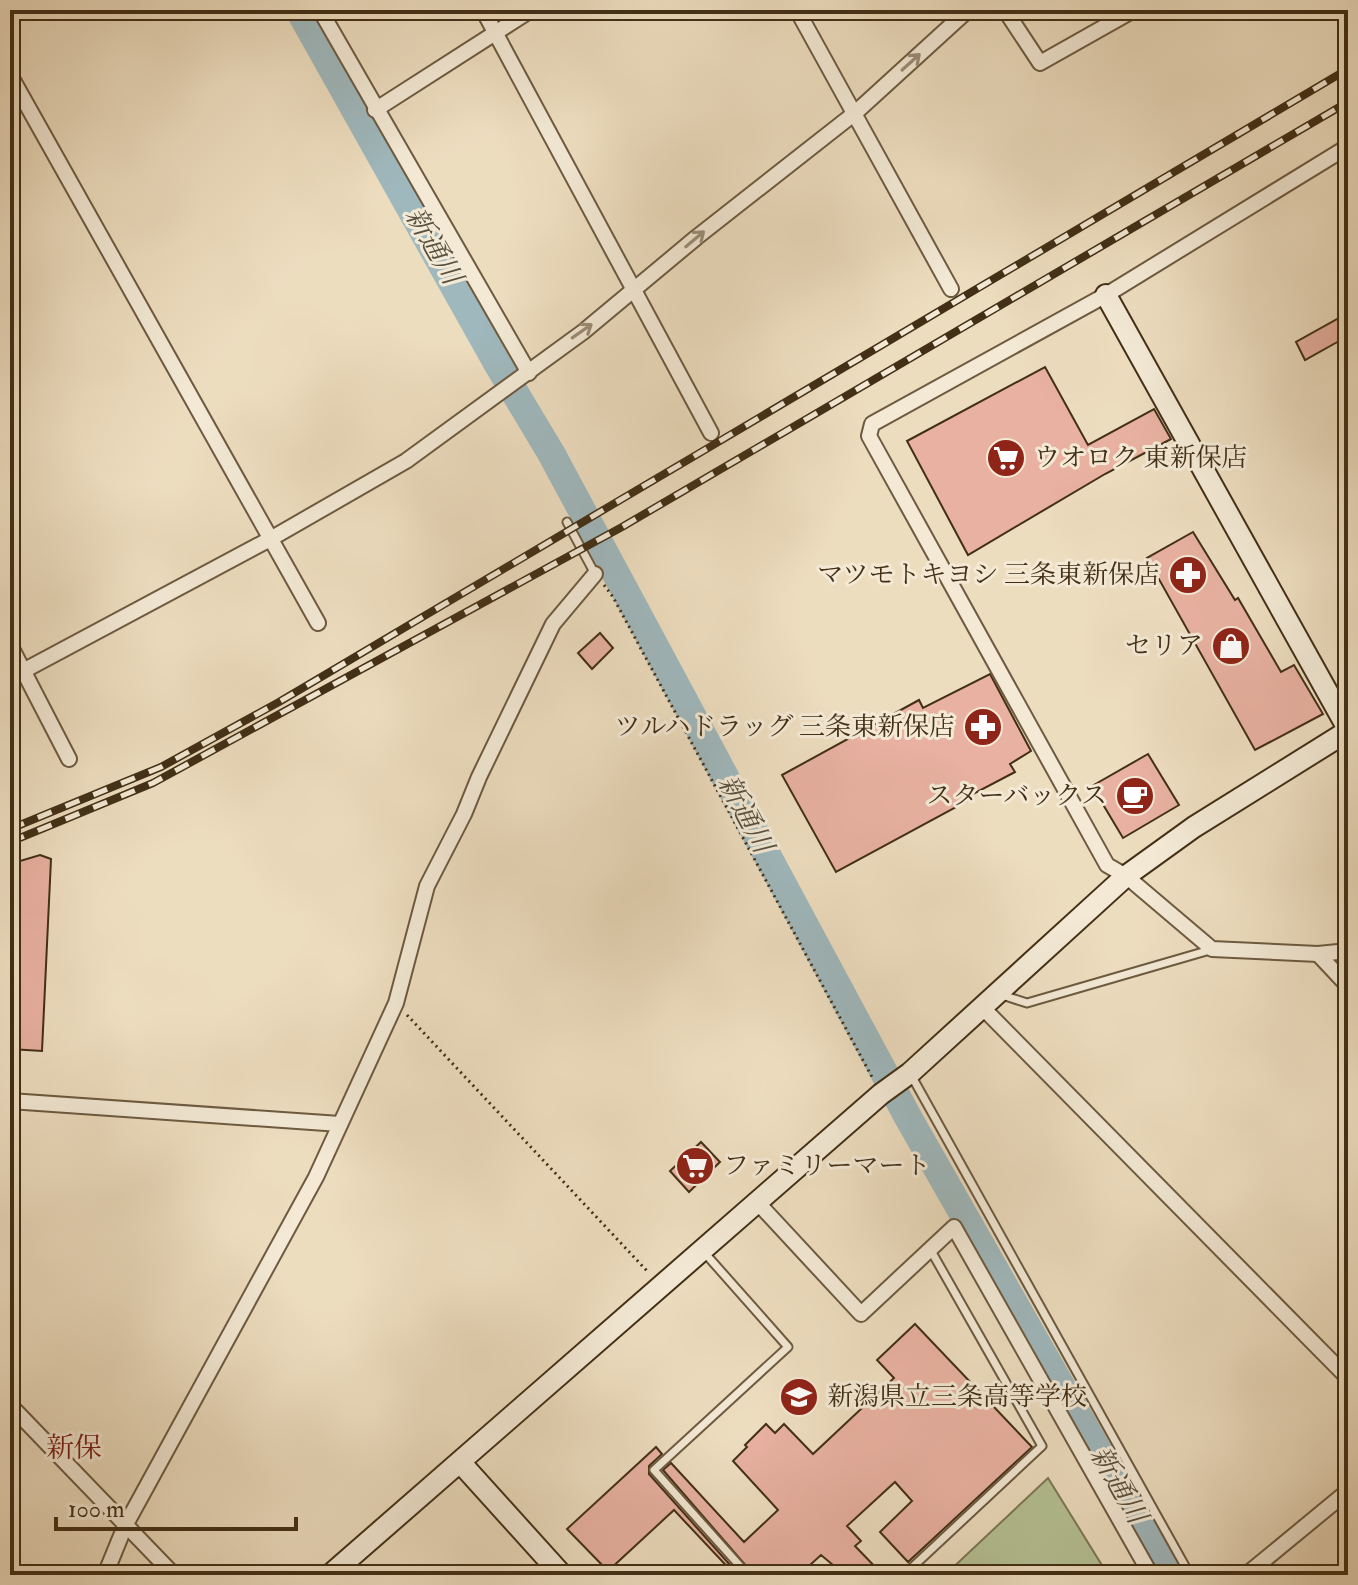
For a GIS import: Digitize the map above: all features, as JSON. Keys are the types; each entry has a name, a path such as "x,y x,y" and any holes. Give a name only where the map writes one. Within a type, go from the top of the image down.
{"street":[{"path":"320,10 529,373"},
{"path":"483,10 711,433"},
{"path":"375,110 531,10"},
{"path":"797,10 951,289"},
{"path":"16,675 272,538 406,461 529,373 636,290 697,237 855,113 968,10"},
{"path":"1005,10 1040,63 1134,10"},
{"path":"10,75 318,623"},
{"path":"1347,150 1106,295 872,424 869,436 1107,865 1126,876 1212,949 1318,954 1348,951"},
{"path":"330,1575 894,1085 1126,876 1194,827 1348,730 1106,295"},
{"path":"105,1575 125,1526 316,1177 396,1003 427,886 553,624 595,574"},
{"path":"10,645 16,675 69,759"},
{"path":"1318,954 1348,986"},
{"path":"989,1000 1348,1378"},
{"path":"10,1101 340,1124"},
{"path":"758,1203 861,1314 954,1227 1151,1575"},
{"path":"10,1405 174,1575"},
{"path":"460,1462 562,1575"},
{"path":"1246,1575 1348,1491"}],"lane":[{"path":"567,522 595,574"},
{"path":"989,1000 1027,1003 1212,949"},
{"path":"894,1085 1190,1575"},
{"path":"904,1575 1042,1446 930,1249"},
{"path":"703,1251 788,1347 654,1470 748,1575"}],"path":[{"path":"595,574 613,597 894,1085"},
{"path":"396,1003 661,1287"}],"green space":[{"path":"1048,1478 1108,1575 945,1575"}],"building":[{"path":"1348,313 1348,336 1305,360 1296,342"},
{"name":"ウオロク 東新保店","path":"1045,367 1088,445 1154,409 1171,439 968,555 907,441"},
{"path":"1193,532 1235,600 1238,598 1281,672 1294,665 1323,714 1255,750 1147,558"},
{"path":"600,633 613,648 592,669 578,653"},
{"path":"990,674 1031,751 1010,764 1015,772 836,872 782,775 919,700 923,708"},
{"name":"スターバックス","path":"1148,754 1179,805 1123,838 1092,786"},
{"path":"40,855 51,859 42,1051 10,1049 10,864"},
{"name":"ファミリーマート","path":"701,1142 720,1162 689,1192 670,1171"},
{"path":"915,1324 1032,1447 908,1562 880,1532 912,1501 895,1482 847,1526 861,1541 855,1546 883,1575 845,1575 821,1555 799,1575 754,1575 663,1470 671,1463 744,1542 778,1510 733,1461 747,1447 745,1445 766,1424 775,1433 784,1424 813,1454 894,1378 877,1360"},
{"path":"656,1447 662,1454 649,1466 649,1474 739,1575 735,1575 674,1510 608,1571 567,1529"}],"waterway":[{"name":"新通川","path":"299,10 497,363 551,453 909,1119 1169,1575"}],"railway":[{"path":"10,829 161,767 279,702 1348,69"},
{"path":"10,842 153,783 622,527 1348,102"}],"place":[{"name":"ウオロク 東新保店","path":"1006,458"},
{"name":"マツモトキヨシ 三条東新保店","path":"1188,575"},
{"name":"セリア","path":"1231,646"},
{"name":"ツルハドラッグ 三条東新保店","path":"983,727"},
{"name":"スターバックス","path":"1135,796"},
{"name":"ファミリーマート","path":"695,1166"},
{"name":"新潟県立三条高等学校","path":"799,1397"}],"district":[{"name":"新保","path":"74,1448"}]}
